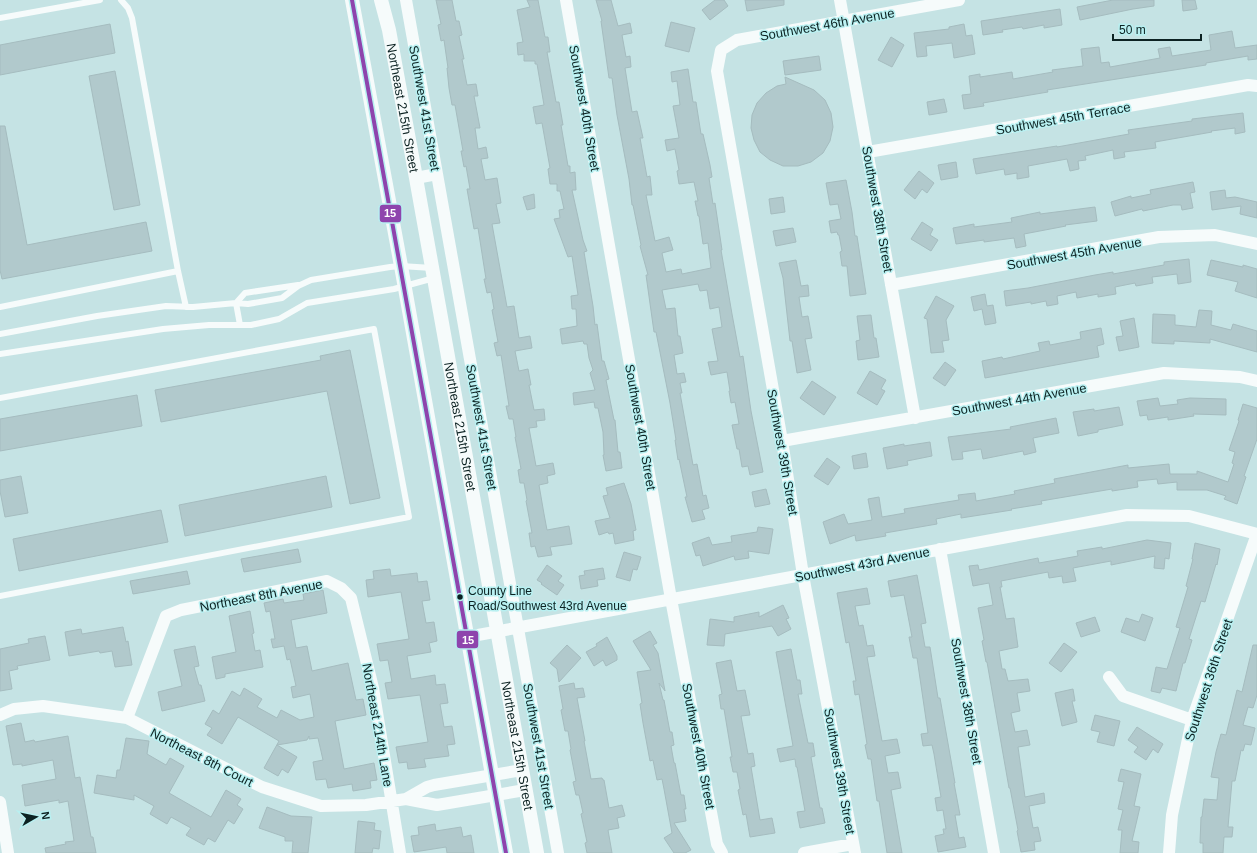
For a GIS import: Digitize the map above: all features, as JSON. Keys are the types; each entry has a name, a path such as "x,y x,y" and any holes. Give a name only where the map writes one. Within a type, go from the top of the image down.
{"street":[{"path":"352,0 506,853"},
{"name":"Northeast 215th Street","path":"381,0 389,30 537,853"},
{"name":"Southwest 41st Street","path":"406,0 558,853"},
{"name":"Southwest 40th Street","path":"566,0 671,599 717,844 722,853"},
{"name":"Southwest 38th Street","path":"840,0 915,418"},
{"name":"Southwest 46th Avenue","path":"721,50 737,40 844,22 959,0"},
{"name":"Southwest 39th Street","path":"721,50 717,71 804,575 854,848"},
{"name":"Southwest 45th Terrace","path":"868,152 1248,85 1257,86"},
{"path":"416,178 437,174"},
{"name":"Southwest 45th Avenue","path":"891,285 1159,238 1215,235 1257,244"},
{"name":"Southwest 44th Avenue","path":"782,441 1164,373 1240,376 1257,382"},
{"name":"Southwest 43rd Avenue","path":"467,637 1127,515 1189,516 1257,534"},
{"name":"Southwest 36th Street","path":"1169,853 1172,815 1192,720 1257,534"},
{"name":"Southwest 38th Street","path":"940,549 994,853"},
{"name":"Northeast 8th Avenue","path":"127,718 166,616 181,610 327,581 341,588 351,598"},
{"name":"Northeast 214th Lane","path":"351,598 373,688 400,853"},
{"path":"1109,677 1123,696 1192,720"},
{"name":"Northeast 8th Court","path":"0,715 14,709 43,706 127,718 262,787 320,806 366,805 392,802 406,799 427,787 522,770"},
{"path":"449,782 452,803"},
{"name":"Northeast 8th Court","path":"406,799 437,805 525,790"},
{"path":"0,802 8,853"},
{"path":"804,853 854,848"}],"lane":[{"path":"0,18 100,0"},
{"path":"121,0 128,8 132,18 178,271 186,307"},
{"path":"236,303 245,293 299,285 311,280 401,266 433,273"},
{"path":"0,307 178,271"},
{"path":"0,354 163,329 209,325 251,325 279,319 307,303 405,287 433,273"},
{"path":"0,334 166,306 186,307 236,303 248,304 282,298 299,285"},
{"path":"236,303 240,325"},
{"path":"0,398 374,329 409,516 0,596"}],"building":[{"path":"436,0 452,0 456,21 459,21 462,35 459,36 464,59 462,59 467,85 476,84 478,96 474,96 480,128 475,128 478,149 486,147 488,158 481,159 485,180 497,178 501,203 496,204 500,223 492,224 507,307 514,306 519,338 530,336 532,348 515,351 519,371 528,369 531,385 529,385 534,410 544,409 545,420 536,421 537,427 529,428 536,466 553,463 555,474 547,476 548,483 539,485 547,530 569,526 572,544 550,547 552,555 538,557 535,546 531,547 529,533 532,533 524,483 520,483 518,470 521,469 513,419 509,419 506,406 509,406 501,355 497,356 494,343 498,342 492,310 494,309 491,292 487,293 484,279 486,279 478,228 474,229 467,189 470,189 466,166 464,167 461,151 463,151 455,105 452,105 444,40 441,41 438,25 441,24"},
{"path":"527,0 538,0 545,37 548,37 550,52 547,52 556,102 559,102 563,125 561,125 568,166 570,166 570,173 575,172 576,190 572,190 583,240 587,251 584,252 595,325 597,324 602,361 604,361 609,379 606,380 615,420 618,452 620,452 622,468 606,471 603,455 603,432 598,408 595,408 594,402 574,405 573,393 595,390 590,373 593,370 587,344 584,344 583,341 562,344 560,329 577,326 576,309 572,309 571,296 578,295 572,256 568,257 554,219 560,218 559,210 564,209 560,191 557,191 557,184 550,184 548,169 550,168 542,123 536,124 533,107 544,105 537,64 535,64 535,61 524,61 524,54 518,55 517,43 523,42 517,10 530,7"},
{"path":"596,0 611,0 618,26 630,23 632,33 622,35 626,57 630,56 631,67 625,68 632,112 637,111 643,138 640,138 647,177 650,176 652,195 646,195 655,241 669,237 673,250 662,253 666,272 681,269 682,274 711,268 708,243 703,244 695,201 698,201 694,182 679,184 677,171 679,170 675,149 667,151 665,140 679,138 673,106 680,105 677,81 672,82 671,72 688,69 693,102 696,102 701,134 703,134 710,165 712,177 709,178 713,204 715,203 732,314 740,357 743,356 751,411 763,472 750,475 748,466 742,467 739,449 737,449 732,425 739,424 735,402 731,403 727,372 711,375 708,362 718,361 712,329 722,327 719,307 710,309 707,290 700,291 698,284 662,290 666,309 675,308 678,336 680,336 683,353 674,355 677,374 684,373 686,382 680,383 682,393 680,393 693,465 697,464 703,496 706,495 709,508 702,510 705,519 692,522 685,497 687,497 679,459 678,460 670,403 656,332 654,332 646,275 648,275 640,246 632,205 612,78 609,78 602,21"},
{"path":"715,0 724,0 728,6 710,20 702,10"},
{"path":"745,0 784,0 784,5 747,11"},
{"path":"1113,0 1154,0 1154,6 1080,20 1077,7"},
{"path":"1182,0 1195,0 1197,9 1183,11"},
{"path":"1060,9 1062,25 1044,28 1044,25 1023,29 1022,27 983,35 981,21"},
{"path":"671,22 695,28 689,52 665,46"},
{"path":"110,24 115,53 0,75 0,45"},
{"path":"964,24 966,36 972,35 975,54 954,58 952,43 926,46 927,56 917,57 914,33 949,29 949,27"},
{"path":"1232,31 1235,48 1257,45 1257,59 1248,60 1248,56 1206,63 1206,65 1047,90 1048,92 983,103 984,106 964,109 962,95 971,94 969,76 980,74 980,77 1012,72 1013,79 1053,72 1052,70 1083,66 1081,49 1099,47 1101,63 1109,62 1110,67 1160,58 1158,49 1170,47 1172,56 1211,50 1209,35"},
{"path":"891,37 904,45 892,67 878,60"},
{"path":"819,56 821,70 785,75 783,61"},
{"path":"115,71 140,205 114,210 89,76"},
{"path":"785,77 814,90 825,100 831,113 833,127 830,141 823,153 811,162 798,166 783,166 770,160 760,152 754,140 751,128 752,115 757,103 766,93 777,86 786,84"},
{"path":"944,99 947,112 929,115 927,102"},
{"path":"1243,113 1245,132 1235,134 1235,128 1155,142 1156,148 1124,152 1125,157 1114,159 1113,150 1085,156 1086,160 1078,161 1079,169 1070,171 1067,159 1028,166 1029,177 1017,179 1017,173 1005,175 1004,169 976,174 973,159 1057,147 1129,134 1128,130 1192,121 1192,119"},
{"path":"0,126 5,126 27,245 146,222 152,251 2,279 0,270"},
{"path":"956,162 958,177 941,180 938,165"},
{"path":"919,171 934,183 927,193 922,189 915,199 904,190"},
{"path":"846,180 866,294 850,296 847,266 842,266 840,252 842,251 839,235 837,232 831,233 829,221 841,219 838,204 830,205 826,183"},
{"path":"1193,182 1195,192 1190,193 1193,208 1182,210 1181,205 1173,205 1143,211 1142,209 1115,216 1111,202 1131,196 1131,198 1151,194 1150,190"},
{"path":"1225,190 1226,198 1235,197 1257,202 1257,218 1240,214 1241,206 1212,210 1210,192"},
{"path":"534,194 535,208 527,210 523,197"},
{"path":"783,197 785,212 771,214 769,199"},
{"path":"1095,207 1097,221 1065,225 1066,226 1024,234 1026,246 1016,248 1014,238 956,244 953,228 974,224 974,227 1012,222 1011,218 1040,212 1040,214"},
{"path":"922,222 933,229 930,235 938,240 931,251 911,239"},
{"path":"793,228 796,242 776,246 773,231"},
{"path":"1189,259 1191,282 1178,284 1177,274 1152,277 1153,283 1136,286 1135,283 1115,287 1116,294 1098,297 1098,294 1077,298 1076,292 1057,296 1058,304 1047,306 1046,301 1006,306 1004,291 1113,272 1113,274 1164,265 1164,262"},
{"path":"796,260 801,286 808,285 809,296 799,297 802,317 808,316 812,338 805,339 811,370 797,373 792,341 790,341 783,278 779,263"},
{"path":"1211,260 1243,267 1243,265 1257,269 1257,298 1235,291 1238,282 1207,275"},
{"path":"985,294 987,306 993,305 996,323 985,325 982,309 974,311 971,297"},
{"path":"936,296 954,306 946,320 949,340 942,341 944,352 931,353 927,319 924,318"},
{"path":"1199,310 1212,311 1211,325 1231,330 1233,324 1257,331 1257,352 1210,339 1210,343 1174,341 1174,344 1152,343 1153,314 1175,315 1175,325 1196,327"},
{"path":"871,315 874,338 876,338 879,357 858,360 856,341 860,340 857,316"},
{"path":"1134,318 1139,347 1119,351 1116,337 1123,336 1120,321"},
{"path":"1101,328 1104,344 1097,346 1099,357 985,378 982,361 1002,357 1003,359 1040,351 1038,343 1049,341 1050,345 1081,339 1080,332"},
{"path":"350,350 380,498 350,504 327,391 161,422 155,390 321,360 320,356"},
{"path":"945,362 956,370 945,386 933,378"},
{"path":"870,371 886,380 881,389 885,391 877,405 857,393"},
{"path":"812,381 836,397 824,415 800,398"},
{"path":"137,395 142,426 0,451 0,419"},
{"path":"1158,398 1160,406 1178,404 1177,400 1190,398 1226,399 1226,415 1193,414 1194,416 1168,420 1168,417 1148,420 1147,415 1140,416 1137,401"},
{"path":"1243,404 1257,408 1257,439 1244,476 1246,477 1237,504 1224,499 1226,496 1207,490 1177,490 1177,482 1158,484 1157,479 1137,481 1138,487 1112,491 1112,489 1041,501 1042,504 1011,509 1012,510 961,518 961,514 936,519 937,524 885,533 886,536 856,541 855,535 830,544 823,522 844,514 848,524 872,520 868,499 879,497 882,517 905,513 904,509 959,500 958,495 975,493 976,501 1015,494 1014,491 1055,483 1054,479 1128,465 1128,468 1169,464 1170,474 1197,474 1197,471 1228,482 1234,464 1232,463 1235,452 1229,450"},
{"path":"1119,407 1123,425 1078,436 1073,412 1094,409 1094,411"},
{"path":"1056,418 1059,433 1033,438 1036,452 1024,455 1023,451 983,459 981,449 962,452 963,459 952,460 948,437 1011,429 1010,427"},
{"path":"930,442 932,456 907,461 908,465 887,469 883,448 904,444 904,446"},
{"path":"866,453 868,467 854,469 852,456"},
{"path":"827,458 840,467 828,485 814,476"},
{"path":"21,476 28,513 5,517 0,491 0,480"},
{"path":"326,476 332,507 185,536 179,505"},
{"path":"624,483 631,504 636,530 633,531 634,540 615,544 613,533 609,534 608,532 599,535 595,521 610,518 603,496 608,495 606,488"},
{"path":"766,489 770,504 755,507 752,492"},
{"path":"161,510 168,542 19,571 13,539"},
{"path":"758,527 773,529 769,554 748,551 749,558 735,560 734,556 703,566 700,555 696,556 692,543 709,537 712,545 732,542 731,536 757,532"},
{"path":"1147,540 1171,543 1169,559 1165,558 1164,569 1154,568 1155,556 1111,565 1111,561 1073,568 1076,581 1063,583 1062,576 1049,578 1048,572 1001,581 1002,587 1000,587 1006,619 1014,618 1018,647 999,651 1002,669 1005,669 1008,681 1028,679 1030,691 1017,693 1020,711 1011,713 1015,732 1027,730 1030,745 1018,747 1025,797 1044,793 1045,803 1029,806 1033,828 1038,827 1041,841 1034,842 1035,850 1021,852 982,641 984,640 978,608 993,605 989,583 973,586 969,566 978,565 979,570 1038,558 1039,563 1078,556 1077,551 1102,547 1102,549"},
{"path":"1195,543 1220,549 1217,565 1216,564 1205,602 1201,601 1189,639 1192,640 1185,663 1183,663 1176,691 1162,688 1160,693 1151,691 1156,667 1167,669 1180,628 1176,627 1188,587 1186,586 1193,559"},
{"path":"298,549 301,562 244,572 241,559"},
{"path":"624,552 641,557 637,570 633,569 630,581 616,577"},
{"path":"547,565 562,576 558,581 564,585 557,595 537,580"},
{"path":"603,568 605,579 597,580 598,586 581,589 579,576 585,575 584,571"},
{"path":"390,569 391,576 417,573 418,582 427,581 430,600 422,601 426,623 434,622 437,641 429,643 431,652 407,656 411,679 435,675 436,685 445,684 448,703 440,704 444,727 452,726 455,744 447,745 449,756 424,759 426,767 408,769 407,762 399,763 396,747 428,742 420,695 388,699 385,683 392,682 388,660 380,661 377,644 409,639 401,592 368,597 366,580 374,579 373,571"},
{"path":"187,571 190,584 133,594 130,581"},
{"path":"917,575 926,623 921,624 925,647 930,647 938,698 940,698 955,783 960,815 955,815 959,838 964,837 966,847 938,852 935,836 944,834 943,829 946,829 943,810 937,811 935,798 941,797 932,745 923,746 921,734 928,733 917,658 913,658 909,637 912,637 904,595 891,597 888,581"},
{"path":"867,588 870,604 855,606 859,626 863,625 867,646 873,645 875,656 867,657 882,741 897,739 900,753 885,756 888,773 898,772 901,788 891,790 902,853 887,853 871,759 868,759 865,745 867,744 859,694 855,695 853,681 856,681 849,642 846,643 837,593"},
{"path":"323,590 327,613 291,620 296,648 307,646 312,671 348,663 356,700 363,699 366,715 335,721 344,769 374,763 377,780 370,781 371,788 353,791 352,784 328,788 326,779 316,780 313,762 323,760 318,738 309,739 309,736 307,740 277,745 297,757 288,773 282,769 278,776 264,768 279,741 238,717 222,744 207,735 212,728 205,724 213,710 219,714 232,691 240,696 244,688 262,699 257,707 277,718 281,710 300,720 314,717 310,694 293,698 291,687 296,686 290,659 287,660 284,646 273,648 271,639 275,639 270,611 266,612 264,603 283,599 284,603 304,600 303,594"},
{"path":"783,605 789,618 786,619 791,629 778,636 772,626 725,634 724,646 707,645 710,619 734,622 734,617 759,612 759,617"},
{"path":"250,611 254,633 252,634 255,651 260,650 263,667 225,674 225,677 216,679 212,657 236,652 229,616"},
{"path":"1142,614 1153,618 1145,641 1121,632 1126,618 1139,622"},
{"path":"1095,617 1100,631 1081,637 1076,623"},
{"path":"123,627 126,642 128,641 132,665 115,667 112,651 100,653 99,651 69,656 65,632 81,629 82,634"},
{"path":"650,631 657,643 653,645 658,653 665,691 659,683 670,732 672,732 674,745 671,746 681,795 684,795 686,821 674,823 691,850 685,853 674,853 664,838 672,833 662,779 657,780 653,760 650,761 640,704 642,703 637,672 651,670 633,641"},
{"path":"45,636 50,660 17,666 18,669 9,671 12,689 0,691 0,649 29,643 28,639"},
{"path":"607,637 617,656 617,660 606,666 603,660 594,666 586,652 597,646 596,644"},
{"path":"1064,643 1077,652 1061,672 1049,663"},
{"path":"567,645 581,658 559,682 557,669 550,663"},
{"path":"1253,645 1257,645 1257,695 1253,708 1248,707 1243,725 1255,728 1251,745 1245,744 1243,751 1241,750 1235,781 1232,781 1228,827 1233,827 1232,837 1224,837 1223,853 1203,853 1203,843 1200,843 1201,817 1204,799 1217,800 1219,778 1211,777 1216,752 1221,734 1226,735 1237,690 1242,692"},
{"path":"195,646 199,666 194,667 205,701 162,711 158,692 182,686 174,650"},
{"path":"791,649 797,680 800,680 802,694 798,694 808,743 813,743 815,756 811,757 820,808 822,808 825,823 800,828 797,812 805,811 795,759 780,762 777,749 793,746 776,652"},
{"path":"731,660 737,691 745,690 750,715 741,716 748,754 753,753 755,766 751,767 760,820 772,818 775,833 750,837 746,814 743,815 738,790 740,789 737,772 733,772 730,757 732,757 724,709 721,709 719,695 722,694 716,663"},
{"path":"574,683 575,689 583,688 585,697 577,698 591,779 602,778 604,780 609,808 622,805 625,816 617,818 619,828 608,830 612,853 587,853 585,843 587,842 581,814 583,813 579,795 576,795 573,782 576,781 568,731 565,731 561,710 563,709 559,686"},
{"path":"1073,689 1075,701 1072,701 1077,722 1062,726 1055,693"},
{"path":"1095,715 1120,721 1114,746 1097,742 1100,732 1091,730"},
{"path":"21,723 25,742 34,740 35,742 68,736 75,778 80,777 91,837 93,837 96,853 46,853 45,848 74,841 68,801 59,803 59,800 25,806 22,785 56,779 53,760 22,766 22,764 13,765 6,726"},
{"path":"1137,727 1163,744 1158,753 1153,749 1146,760 1134,752 1138,747 1128,740"},
{"path":"126,738 149,741 147,754 166,765 170,758 184,766 169,793 211,817 226,790 241,799 237,805 243,809 234,824 228,820 215,842 208,838 204,845 186,835 191,828 171,817 167,824 150,814 154,806 134,795 134,800 94,793 97,775 116,778 117,770 120,770"},
{"path":"1121,769 1141,774 1134,806 1140,807 1132,841 1139,842 1138,853 1120,853 1122,830 1118,830 1123,810 1118,809 1124,782 1118,781"},
{"path":"267,807 291,816 312,817 308,853 292,853 293,841 285,841 285,837 259,828"},
{"path":"358,821 375,823 374,830 381,831 379,849 373,848 372,853 355,853"},
{"path":"435,824 436,831 461,827 463,837 471,835 474,853 447,853 446,847 414,852 411,836 419,835 418,827"}],"transit line":[{"name":"15","path":"352,0 506,853"}],"place":[{"name":"County Line Road/Southwest 43rd Avenue","path":"460,597"}]}
